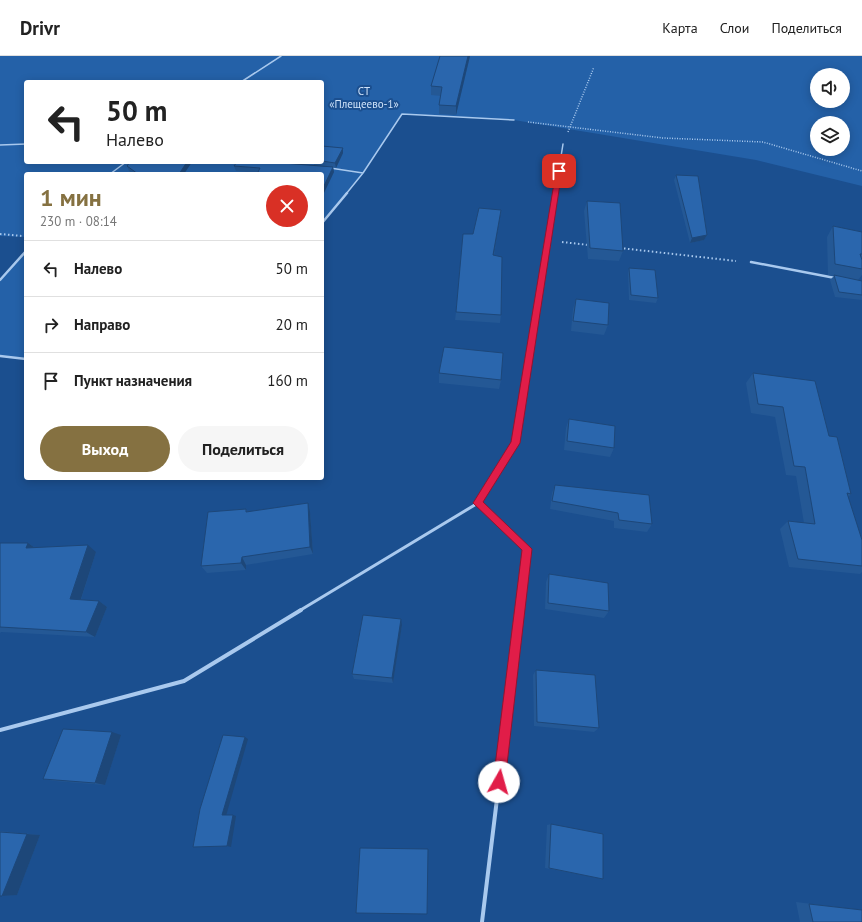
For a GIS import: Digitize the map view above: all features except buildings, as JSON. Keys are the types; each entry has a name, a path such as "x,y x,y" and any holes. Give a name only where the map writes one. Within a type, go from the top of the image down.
{"lane":[{"path":"244,80 281,56"},
{"path":"324,221 363,174 402,114 514,120"},
{"path":"0,145 24,144"},
{"path":"0,730 184,681 478,503 515,443 563,144"},
{"path":"113,172 123,164"},
{"path":"325,168 348,170 363,174"},
{"path":"0,280 24,253"},
{"path":"751,262 840,279"},
{"path":"0,356 24,358"},
{"path":"478,503 527,549 482,922"}],"path":[{"path":"563,144 594,67"},
{"path":"514,120 663,138 763,142 862,171"},
{"path":"0,234 24,236"},
{"path":"548,240 595,245"},
{"path":"618,248 751,262"}],"green space":[{"name":"СТ «Плещеево-1»","path":"0,56 862,56 862,186 756,160 514,120 402,114 363,173 324,221 324,172 24,172 24,237 0,236"},
{"path":"24,253 24,359 0,356 0,280"}],"route":[{"path":"499,782 527,549 478,503 515,443 559,171"}]}
